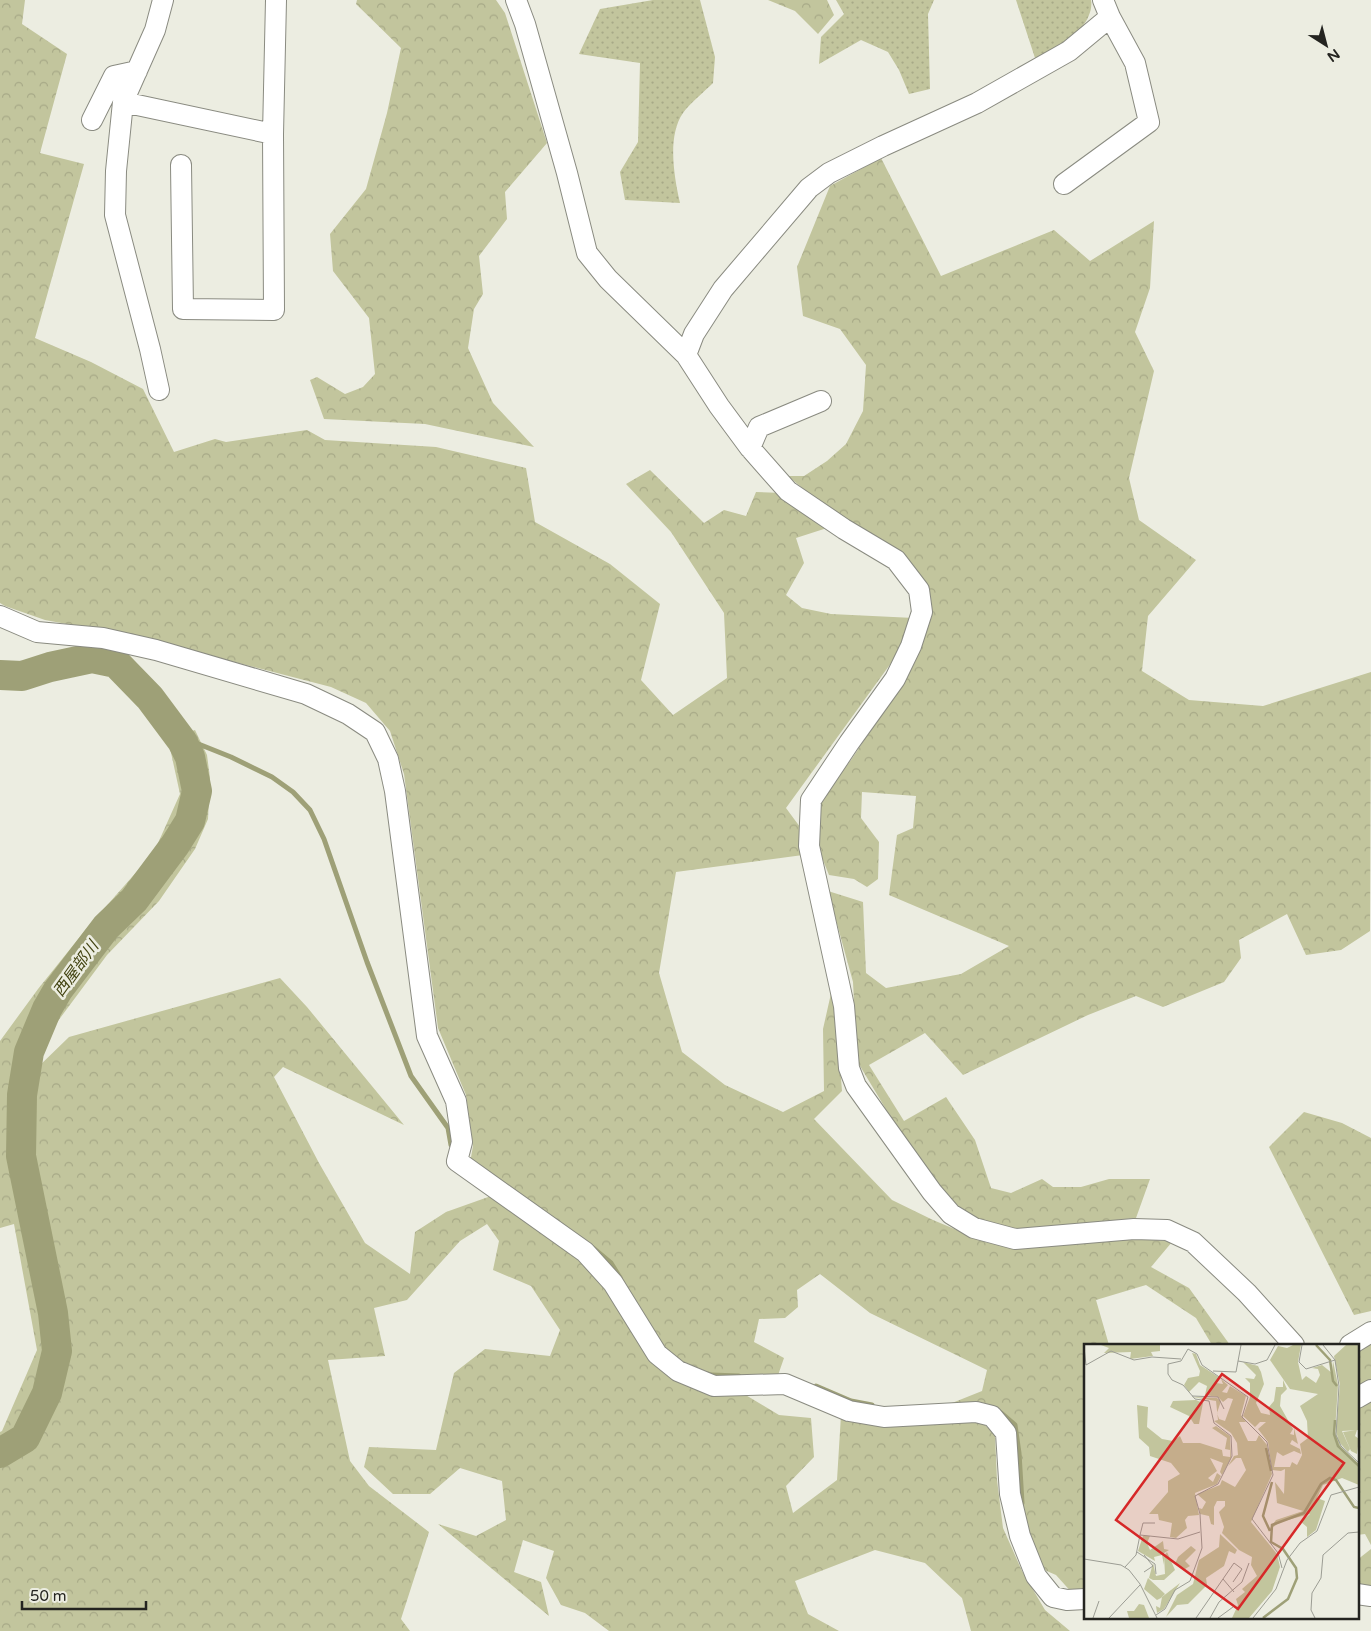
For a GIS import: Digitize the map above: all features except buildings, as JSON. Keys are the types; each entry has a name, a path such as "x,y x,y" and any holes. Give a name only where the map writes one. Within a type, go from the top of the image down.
{"street":[{"path":"159,390 150,348 115,215 116,171 123,102 155,30 163,0"},
{"path":"181,165 183,309 274,310 273,134 276,0"},
{"path":"516,0 525,24 567,173 586,253 608,279 686,355 750,448 788,491 844,530 896,560 919,590 922,612 911,646 895,679 811,800 809,846 844,1006 850,1068 856,1086 932,1192 951,1214 974,1228 1015,1239 1134,1229 1168,1230 1194,1242 1247,1293 1293,1344"},
{"path":"686,355 694,334 723,289 809,188 829,174 883,146 977,103 1069,52 1106,9 1135,63 1149,122 1064,184"},
{"path":"92,120 114,76 137,71"},
{"path":"123,102 273,134"},
{"path":"750,448 758,427 821,401"},
{"path":"0,616 37,632 103,638 156,650 306,694 348,714 375,732 388,759 395,791 427,1036 456,1101 462,1142 457,1161 585,1252 613,1282 657,1354 678,1371 714,1386 785,1384 849,1411 884,1417 976,1412 992,1416 1006,1433 1010,1494 1020,1536 1036,1576 1053,1597 1067,1600 1084,1598"},
{"path":"1352,1344 1371,1332"},
{"path":"1358,1397 1371,1390"},
{"path":"1358,1594 1371,1596"}],"green space":[{"path":"0,0 25,0 22,24 67,54 40,153 84,164 35,338 91,362 143,389 174,452 215,439 226,442 307,430 325,440 436,447 526,468 535,522 610,564 660,604 641,680 673,715 727,678 724,613 671,532 626,484 650,470 704,523 724,510 746,516 756,492 783,493 827,528 796,538 804,563 786,595 802,608 831,614 914,618 894,659 786,808 800,827 803,855 676,872 659,973 682,1052 725,1085 783,1112 824,1091 823,1029 832,989 842,1091 814,1119 892,1200 988,1243 1038,1245 1135,1237 1172,1242 1151,1267 1189,1288 1229,1344 1211,1344 1196,1318 1146,1285 1096,1300 1109,1344 1084,1344 1084,1594 1074,1595 1056,1575 1035,1566 1025,1534 1012,1433 937,1409 982,1391 987,1370 870,1313 820,1274 797,1290 798,1307 785,1318 759,1319 754,1342 784,1358 776,1381 716,1384 660,1349 615,1280 470,1163 473,1146 466,1095 438,1028 404,774 390,731 366,703 331,687 143,638 45,620 0,603"},
{"path":"357,0 496,0 505,13 547,143 505,192 507,219 479,256 483,294 474,309 468,348 493,403 534,447 425,424 324,419 310,380 317,377 345,394 363,387 375,374 369,318 333,271 330,234 366,189 387,113 401,48 356,4"},
{"path":"653,0 700,0 715,57 713,83 686,109 678,122 675,133 673,157 680,203 625,200 620,172 638,142 640,63 579,54 600,9"},
{"path":"768,0 827,0 834,15 818,34 795,11"},
{"path":"836,0 934,0 928,14 930,89 909,94 899,70 888,52 861,40 819,64 821,37 844,14"},
{"path":"1016,0 1091,0 1091,6 1084,25 1069,41 1057,49 1035,58"},
{"path":"881,158 941,276 1054,230 1090,261 1154,221 1150,288 1135,332 1154,371 1129,478 1139,520 1196,560 1148,616 1142,671 1189,700 1263,706 1371,672 1370,931 1341,950 1306,955 1287,914 1239,940 1241,958 1224,982 1163,1007 1136,996 1088,1015 963,1075 925,1033 869,1065 904,1121 946,1097 975,1140 991,1188 1011,1193 1042,1179 1053,1187 1081,1187 1109,1179 1150,1179 1136,1218 1019,1231 979,1222 953,1207 908,1146 857,1061 853,982 828,891 863,902 866,973 886,988 961,974 1009,946 889,895 897,835 913,828 916,796 862,792 861,818 879,842 878,879 867,887 854,879 829,875 816,843 820,800 851,760 901,685 932,616 929,590 902,559 807,492 788,476 804,476 827,461 846,444 863,411 866,365 840,329 803,316 797,267 830,186"},
{"path":"195,730 207,755 210,778 208,819 195,849 159,901 107,955 55,1025 35,1070 69,1037 280,978 307,1007 404,1125 283,1067 274,1077 319,1163 365,1243 410,1274 415,1232 446,1212 491,1196 574,1252 607,1286 650,1356 744,1394 779,1415 811,1418 814,1457 786,1486 793,1513 837,1480 841,1415 958,1420 983,1423 995,1435 997,1480 1003,1528 1022,1571 1045,1610 1070,1631 971,1631 962,1598 925,1563 875,1550 795,1581 808,1614 839,1631 609,1631 585,1613 561,1605 546,1578 554,1551 523,1540 514,1572 541,1582 549,1616 438,1524 476,1536 506,1520 502,1481 460,1468 430,1494 393,1494 364,1467 369,1447 436,1450 454,1373 485,1349 550,1356 560,1330 531,1286 493,1270 499,1241 487,1224 460,1241 407,1300 374,1308 385,1356 328,1360 350,1461 369,1486 429,1532 401,1619 410,1631 0,1631 0,1432 37,1350 14,1224 0,1228 0,1041 38,989 87,928 154,852 180,794 168,739"},
{"path":"1304,1112 1342,1123 1371,1138 1371,1311 1354,1315 1269,1147"},
{"path":"1371,1336 1371,1383 1358,1390 1358,1344"},
{"path":"1371,1396 1371,1545 1365,1534 1358,1535 1358,1404"},
{"path":"1371,1549 1371,1591 1361,1590 1358,1578 1358,1559"}],"waterway":[{"name":"西屋部川","path":"0,675 22,676 50,667 92,658 116,663 150,698 182,741 190,757 197,791 190,821 175,845 134,900 106,927 58,990 47,1009 29,1052 22,1095 21,1156 53,1313 57,1351 47,1393 25,1438 0,1453"},
{"path":"182,741 196,743 231,757 272,777 293,792 310,810 324,839 367,962 411,1076 448,1128 451,1145 455,1147"},
{"path":"593,1248 611,1263 619,1276"},
{"path":"708,1374 739,1376"},
{"path":"816,1386 851,1401 872,1405"},
{"path":"1001,1413 1015,1425 1022,1503"}]}
